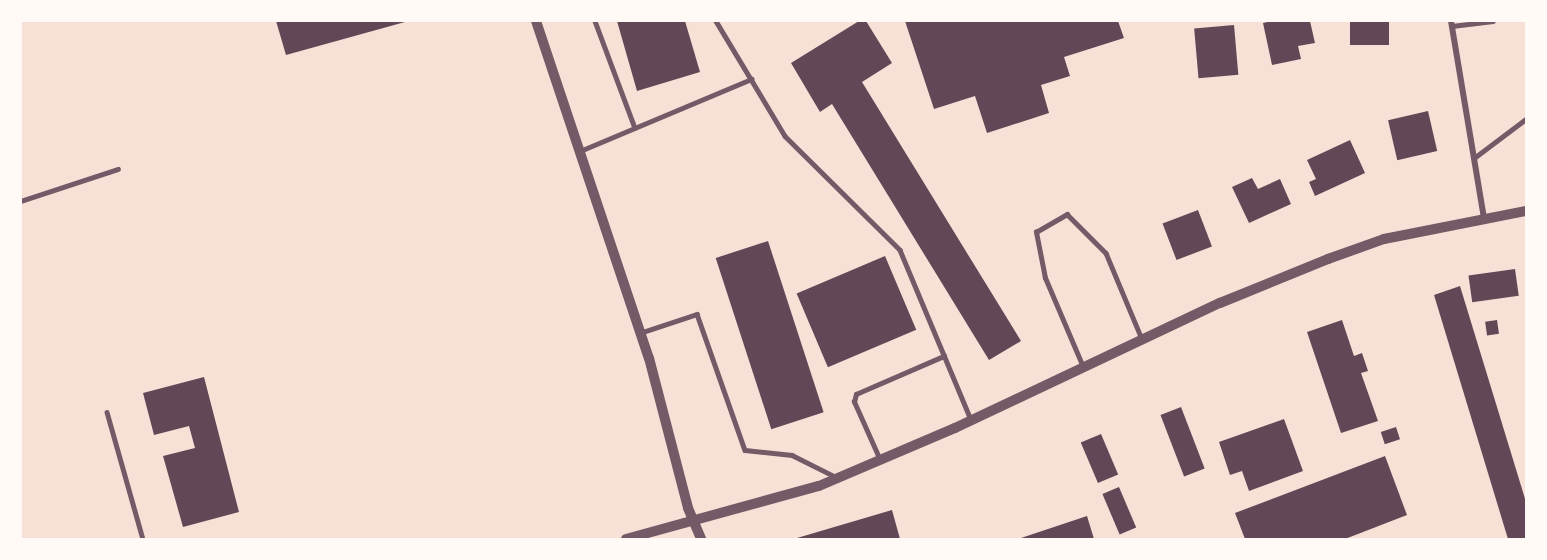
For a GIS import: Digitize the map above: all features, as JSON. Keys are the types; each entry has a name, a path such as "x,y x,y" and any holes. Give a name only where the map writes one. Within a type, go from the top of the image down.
{"street":[{"path":"536,21 640,333 694,522 701,539"},
{"path":"1452,23 1484,218"},
{"path":"626,539 694,522 837,478 971,420 1142,339 1328,259 1384,239 1526,211"}],"lane":[{"path":"595,21 635,128"},
{"path":"716,21 785,136 900,250 971,420"},
{"path":"1452,23 1493,21"},
{"path":"578,152 751,79"},
{"path":"1474,158 1526,119"},
{"path":"21,201 118,170"},
{"path":"1083,367 1045,278 1036,232 1067,214 1106,253 1142,339"},
{"path":"640,333 696,314 745,450 792,454 837,478"},
{"path":"880,460 854,402 856,394 944,356"},
{"path":"107,412 143,539"}],"building":[{"path":"276,21 405,21 405,22 286,55"},
{"path":"617,21 685,21 700,72 637,91"},
{"path":"859,21 866,21 892,63 862,82 1021,341 989,360 832,104 820,112 791,63"},
{"path":"905,21 1118,21 1124,38 1064,57 1070,76 1041,85 1049,113 987,133 975,96 934,109"},
{"path":"1310,21 1315,43 1298,46 1301,59 1272,65 1263,23"},
{"path":"1350,21 1389,21 1389,45 1350,45"},
{"path":"1234,25 1238,75 1199,78 1194,28"},
{"path":"1428,111 1437,151 1397,160 1388,120"},
{"path":"1350,140 1365,173 1315,196 1309,182 1316,179 1307,160"},
{"path":"1252,178 1258,189 1280,179 1291,204 1249,223 1232,187"},
{"path":"1198,210 1212,246 1177,260 1163,224"},
{"path":"768,241 824,412 771,429 716,258"},
{"path":"885,256 916,330 828,367 797,294"},
{"path":"1515,269 1519,296 1472,302 1468,276"},
{"path":"1460,286 1526,502 1526,539 1508,539 1434,295"},
{"path":"1342,320 1354,356 1362,353 1368,371 1361,373 1378,421 1341,433 1307,332"},
{"path":"1497,320 1499,334 1487,336 1485,322"},
{"path":"204,377 239,512 183,527 163,456 195,448 189,426 154,435 143,393"},
{"path":"1181,407 1205,469 1184,477 1160,415"},
{"path":"1284,419 1303,471 1249,491 1242,471 1230,475 1219,442"},
{"path":"1396,427 1400,439 1385,444 1381,432"},
{"path":"1101,434 1118,475 1098,483 1081,443"},
{"path":"1385,456 1407,515 1345,539 1245,539 1235,513"},
{"path":"1119,487 1136,528 1120,535 1102,494"},
{"path":"892,510 900,539 797,539 797,538"},
{"path":"1087,516 1094,539 1018,539"}]}
